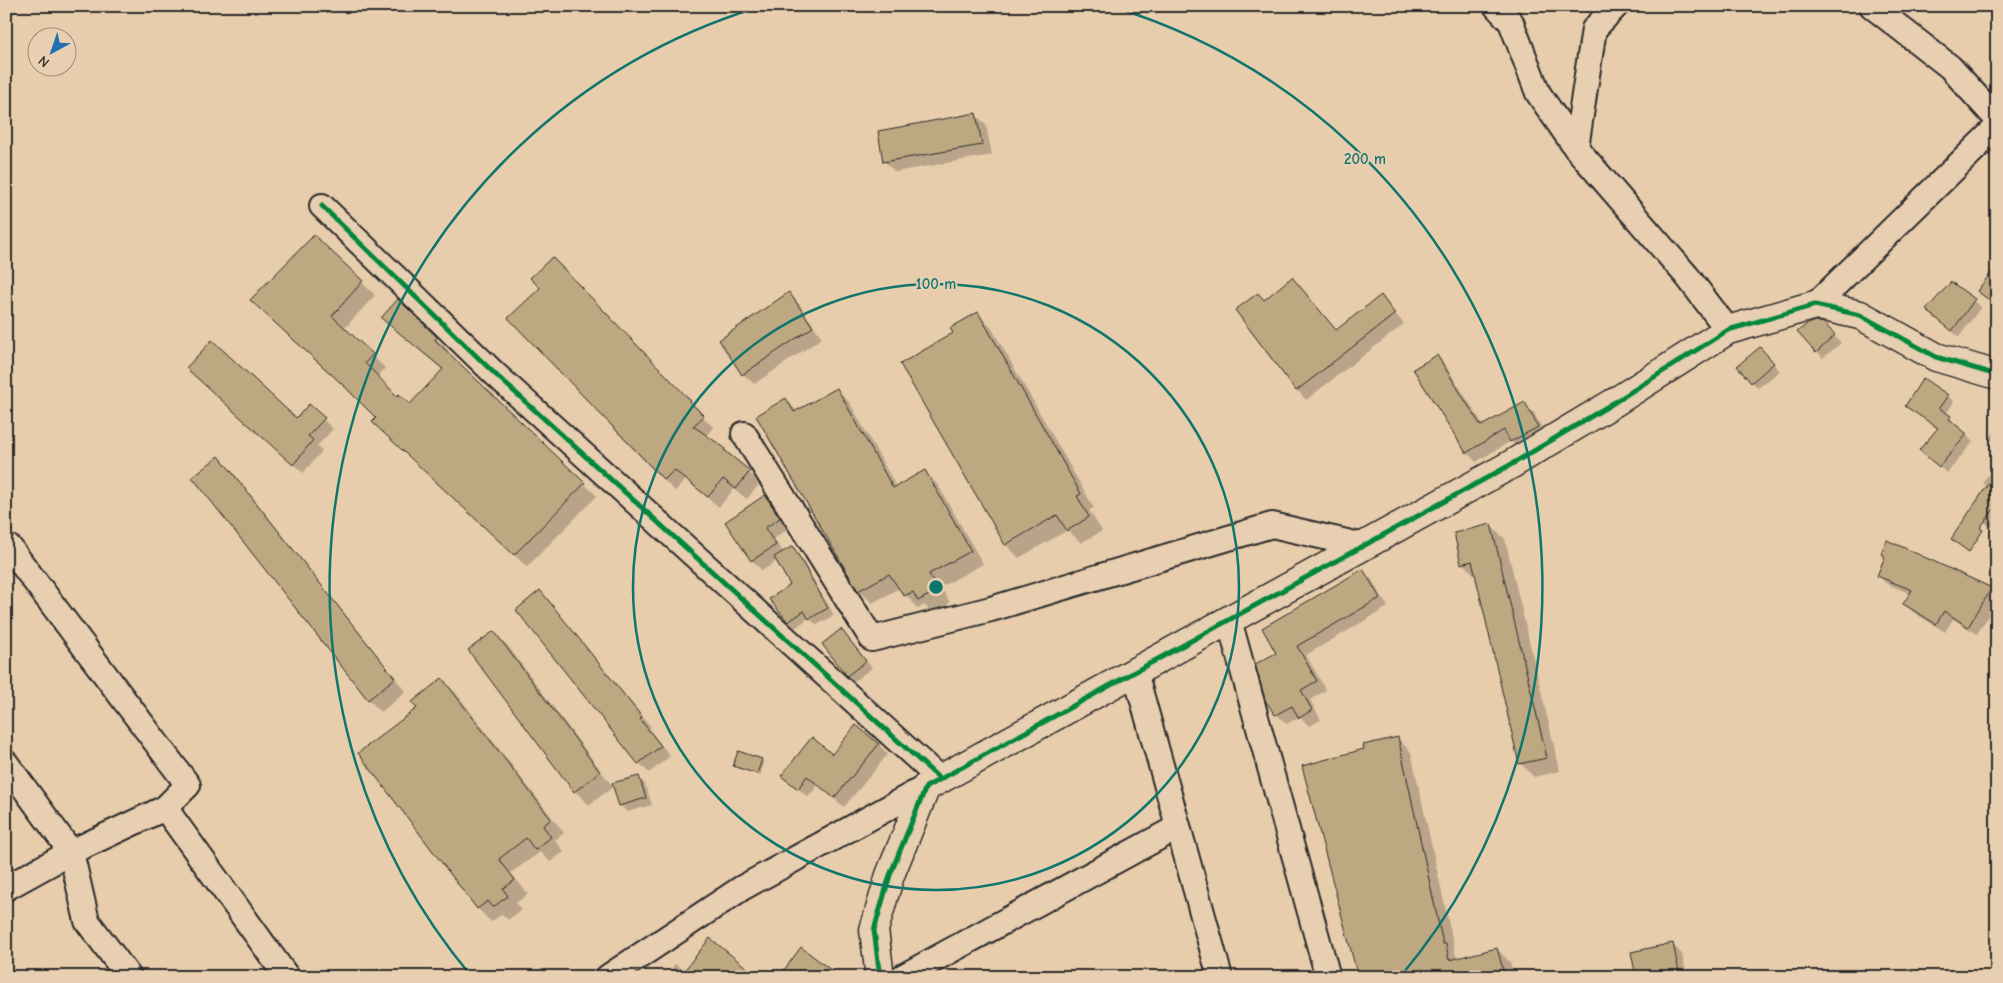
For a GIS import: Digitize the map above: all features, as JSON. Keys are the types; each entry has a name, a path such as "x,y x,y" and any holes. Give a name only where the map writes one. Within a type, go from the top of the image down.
{"street":[{"path":"1496,6 1511,22 1538,93 1576,148 1687,276 1728,330"},
{"path":"1576,148 1594,29 1616,6"},
{"path":"1872,6 1950,67 1997,118"},
{"path":"608,977 742,888 1512,464 1616,402 1728,330 1815,305 1997,127"},
{"path":"322,206 495,374 933,783"},
{"path":"1815,305 1860,315 1936,357 1997,375"},
{"path":"744,434 872,639 990,609 1272,525 1364,546"},
{"path":"6,888 71,852 165,808 188,785 10,548"},
{"path":"1229,620 1328,977"},
{"path":"1135,672 1220,977"},
{"path":"6,763 71,852 87,921 129,977"},
{"path":"880,977 874,930 890,875 933,783"},
{"path":"165,808 287,977"},
{"path":"902,977 1178,827"}],"building":[{"path":"976,113 982,145 883,162 878,131"},
{"path":"314,235 363,281 332,316 373,354 365,363 397,396 399,394 410,404 443,369 381,318 398,299 437,337 435,340 585,483 514,555 372,422 376,418 343,385 250,300"},
{"path":"552,257 704,416 693,426 725,448 724,450 750,471 736,489 723,479 708,497 674,470 664,480 508,318 540,288 530,278"},
{"path":"1997,265 1997,306 1977,291"},
{"path":"1292,277 1336,330 1381,295 1395,314 1296,391 1235,310 1258,293 1264,300"},
{"path":"1951,282 1975,299 1952,331 1926,310"},
{"path":"789,292 813,327 742,375 719,340"},
{"path":"978,312 1081,494 1077,496 1089,517 1067,531 1057,515 1005,545 900,364 953,333 950,328"},
{"path":"1815,321 1824,323 1835,335 1816,353 1797,332 1807,324"},
{"path":"212,340 296,418 309,404 325,418 308,436 313,440 293,465 186,368"},
{"path":"1760,347 1774,363 1751,383 1737,366"},
{"path":"1437,355 1481,426 1525,402 1538,427 1510,442 1504,430 1466,453 1413,369"},
{"path":"1923,378 1948,395 1939,408 1951,416 1949,419 1967,434 1939,467 1919,450 1938,428 1905,406"},
{"path":"837,388 893,488 925,470 971,551 929,574 938,590 918,601 913,592 904,596 889,574 858,591 756,416 786,398 794,412"},
{"path":"219,456 395,678 368,700 192,477"},
{"path":"1997,471 1997,505 1980,528 1983,530 1969,552 1951,539"},
{"path":"765,495 780,518 765,528 776,545 751,561 725,522"},
{"path":"1491,524 1547,758 1519,764 1472,561 1461,564 1454,533"},
{"path":"1887,540 1992,588 1968,627 1944,611 1936,624 1903,604 1912,590 1877,576 1885,556 1881,554"},
{"path":"793,546 828,608 809,619 804,611 788,622 769,599 790,585 774,557"},
{"path":"1363,569 1380,598 1297,646 1317,681 1301,690 1312,710 1299,718 1292,706 1275,715 1265,700 1255,664 1276,653 1262,628"},
{"path":"540,590 642,717 640,719 661,746 638,764 516,610"},
{"path":"841,629 866,661 847,676 822,644"},
{"path":"494,631 600,772 574,792 468,650"},
{"path":"442,678 551,819 543,826 551,837 535,850 526,838 499,859 515,880 503,889 508,896 493,907 488,901 477,909 358,753 417,708 412,702"},
{"path":"856,725 879,744 834,798 807,776 798,789 781,776 812,737 832,754"},
{"path":"1398,737 1443,944 1446,944 1449,960 1497,948 1505,977 1358,977 1302,766 1364,749 1363,745"},
{"path":"738,751 762,759 757,774 733,766"},
{"path":"639,776 646,798 619,806 612,783"},
{"path":"710,938 758,977 679,977"},
{"path":"1673,943 1680,977 1636,977 1631,952"},
{"path":"801,947 840,977 779,977"}],"cycle path":[{"path":"322,206 495,374 940,779"},
{"path":"880,977 874,930 890,875 926,787 1512,464 1615,402 1728,330 1815,305 1860,315 1936,357 1997,375"}]}
